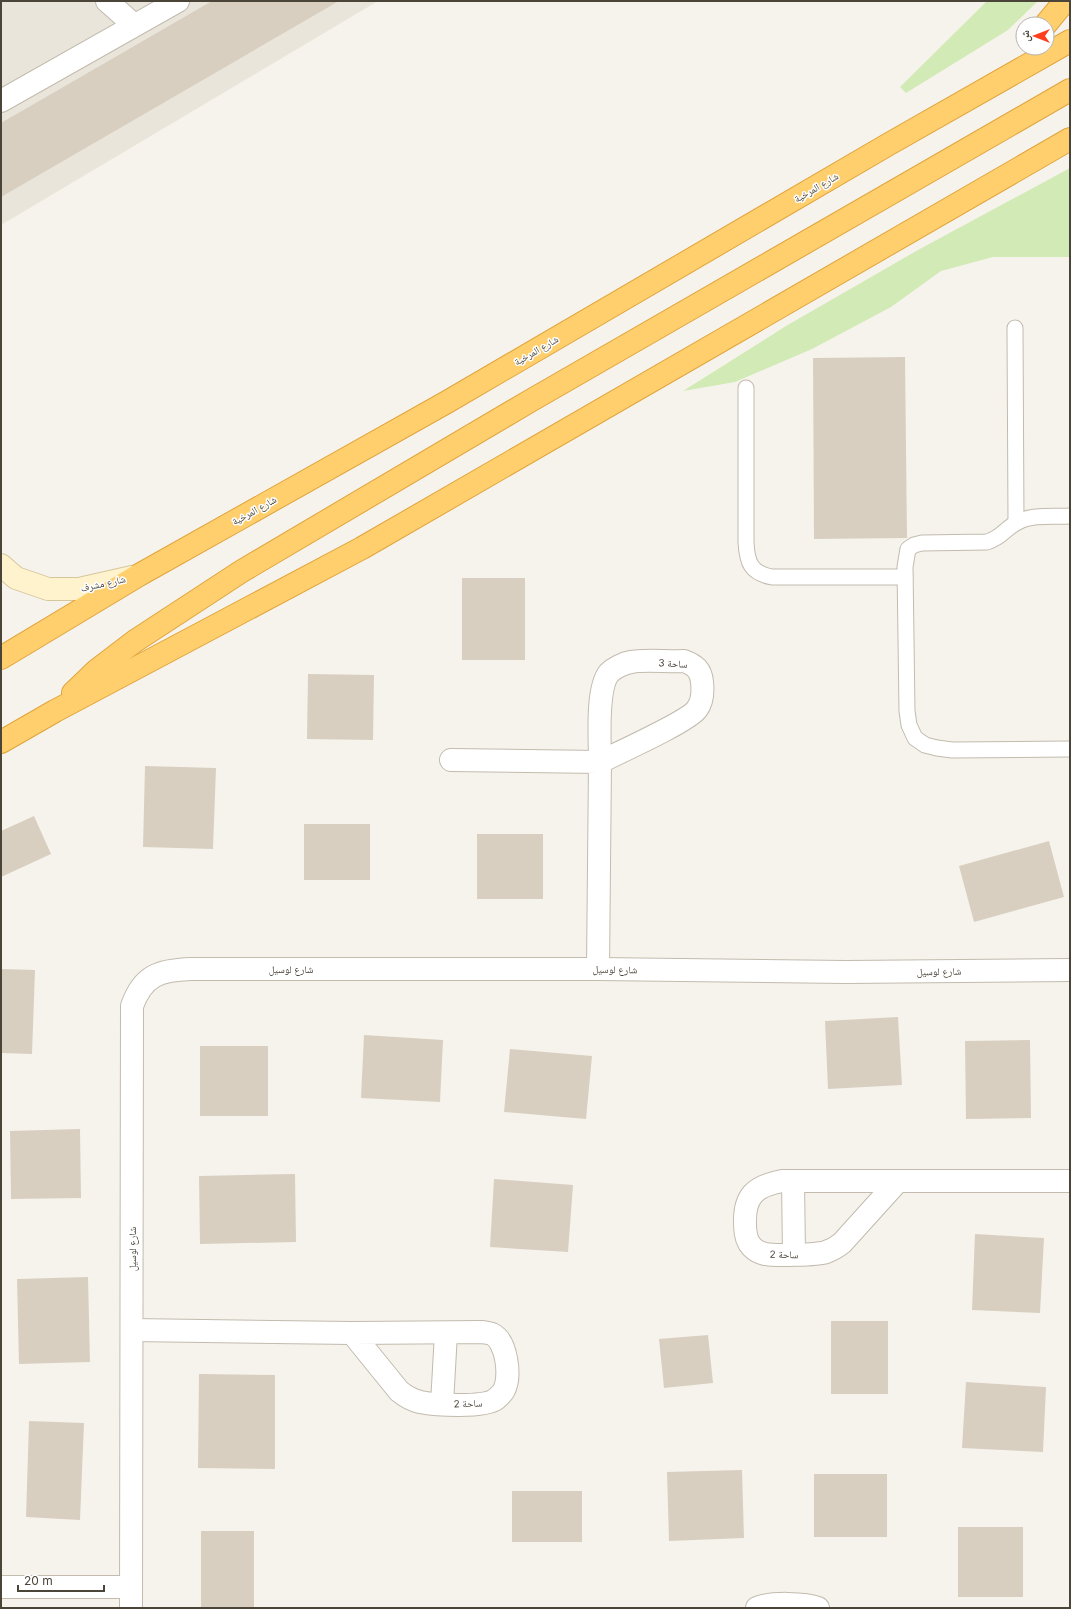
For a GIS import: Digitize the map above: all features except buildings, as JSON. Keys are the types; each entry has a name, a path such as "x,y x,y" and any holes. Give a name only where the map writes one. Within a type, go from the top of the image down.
{"highway":[{"path":"1053,16 1065,1"},
{"name":"شارع المرخية","path":"1,658 139,576 453,398 1070,41"},
{"path":"1015,73 1024,56"},
{"path":"55,711 97,670 135,641 242,571 530,401 1070,90"},
{"path":"1,742 55,711 362,548 1070,139"},
{"path":"1030,162 1070,151"}],"street":[{"path":"107,1 134,25"},
{"path":"1,101 178,1"},
{"name":"شارع مشرف","path":"1,565 16,578 48,589 80,589 139,576"},
{"name":"ساحة 3","path":"451,760 600,762 683,720 697,710 703,689 701,674 694,664 684,662 631,662 616,668 609,673 604,682 601,694 600,762 598,969"},
{"name":"شارع لوسيل","path":"131,1608 132,1006 136,993 144,983 155,974 179,969 598,969 846,972 1070,970"},
{"path":"793,1181 794,1254"},
{"name":"ساحة 2","path":"898,1181 842,1243 835,1248 815,1254 766,1254 751,1246 746,1238 744,1217 745,1206 749,1197 757,1189 770,1183 793,1181 898,1181 1070,1181"},
{"name":"ساحة 2","path":"132,1330 352,1333 483,1332 494,1335 502,1345 506,1358 507,1375 504,1391 494,1400 481,1404 442,1404 420,1402 399,1391 352,1333"},
{"path":"442,1404 446,1333"},
{"path":"1,1587 131,1587"},
{"path":"757,1608 765,1605 812,1606 818,1608"}],"lane":[{"path":"1015,328 1016,522"},
{"path":"746,388 746,542 747,556 753,568 761,575 772,577 905,577"},
{"path":"1070,516 1037,517 1016,522 997,539 987,542 922,543 914,545 908,549 905,577 907,711 909,725 915,738 925,745 952,750 1070,749"}],"shaded area":[{"path":"1,1 378,1 1,225"}],"green space":[{"path":"987,1 1038,1 1022,16 1015,16 1015,23 1008,30 906,93 900,87"},
{"path":"1070,168 1070,257 993,257 941,271 891,307 812,349 735,382 683,391 786,326 918,250"}]}
